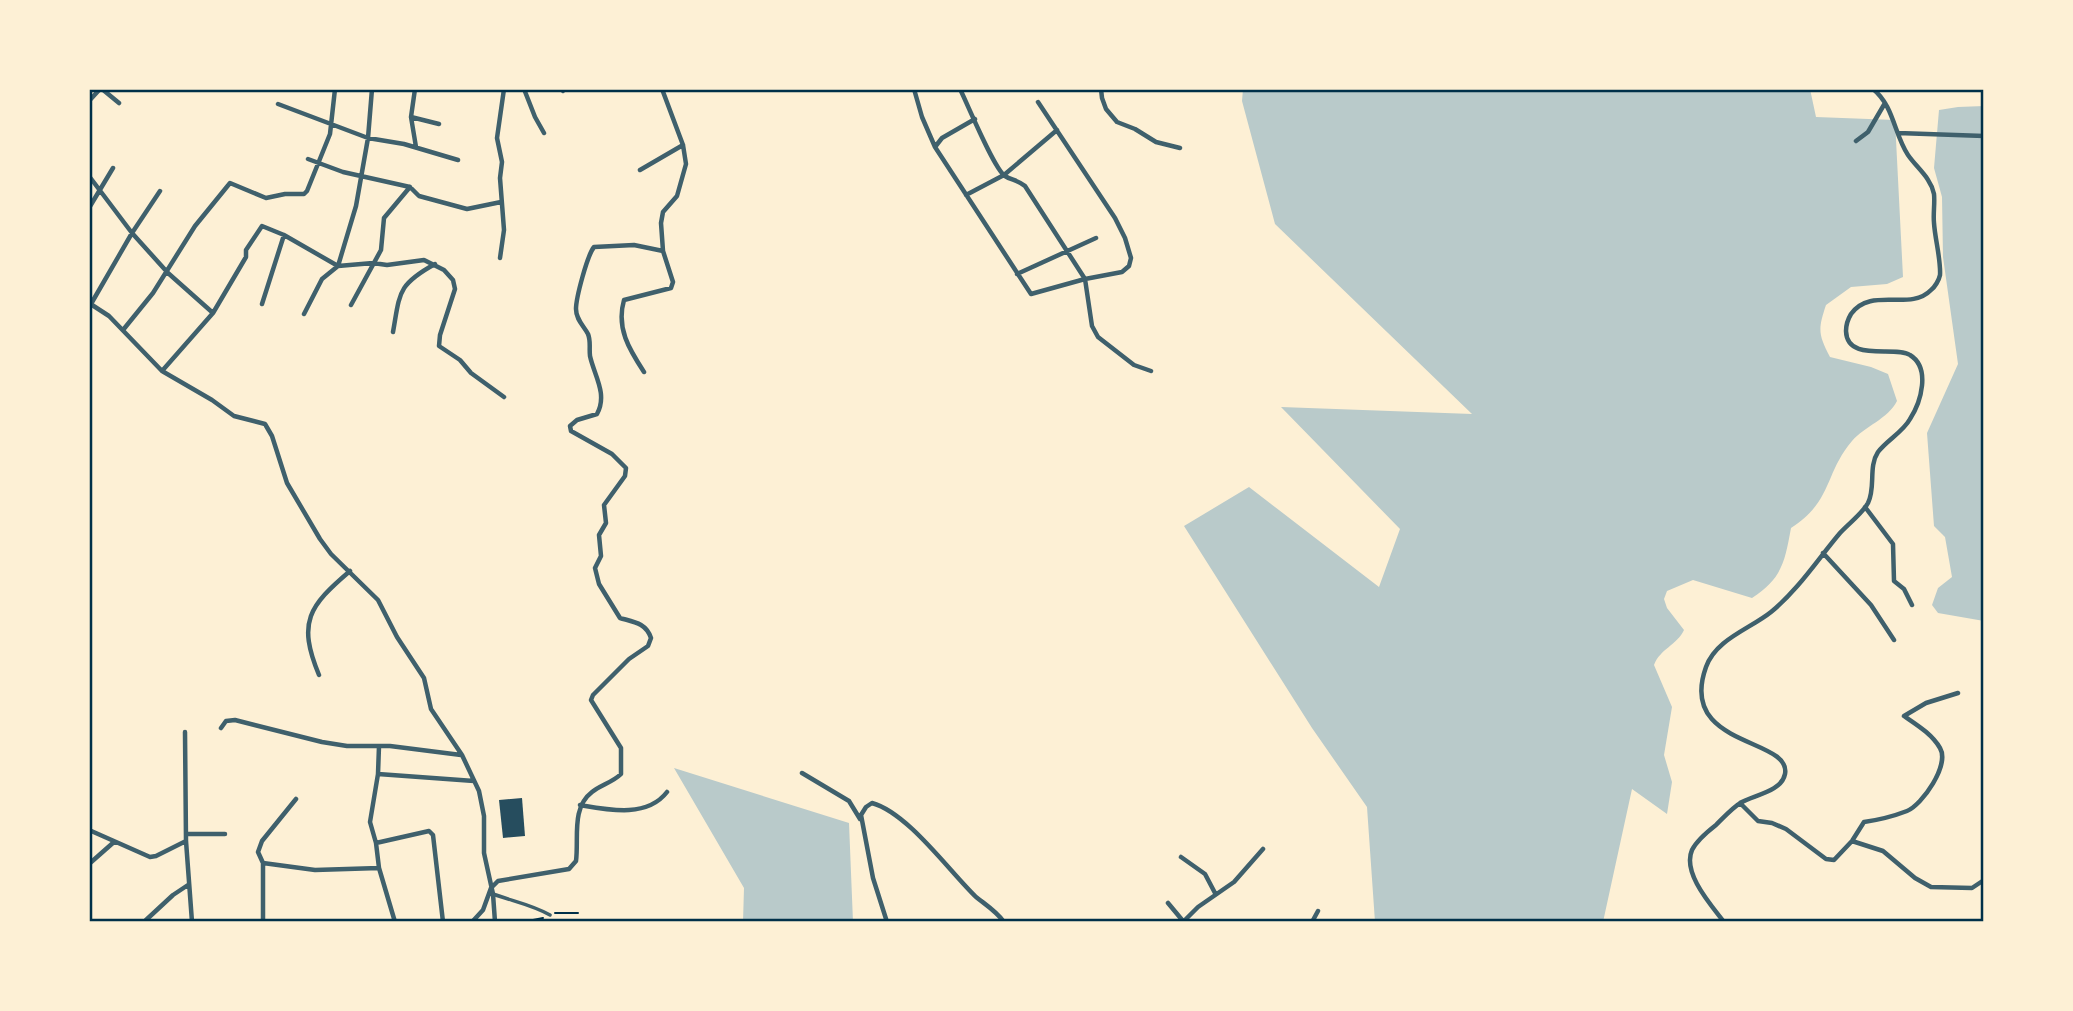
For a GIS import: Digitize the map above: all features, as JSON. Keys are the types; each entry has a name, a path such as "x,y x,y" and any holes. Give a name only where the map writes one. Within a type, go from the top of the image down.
{"street":[{"path":"89,101 101,89 119,103"},
{"path":"123,330 168,273 204,213 230,183 266,198 304,194 320,163 332,124 335,89"},
{"path":"338,266 356,206 362,175 372,89"},
{"path":"415,89 411,117 416,147"},
{"path":"500,258 504,230 501,202 502,162 497,138 504,89"},
{"path":"524,89 544,133"},
{"path":"644,372 629,349 622,331 621,311 624,300 671,288 673,282 663,251 661,223 663,212 677,196 686,164 683,145 662,89"},
{"path":"914,89 935,147 1031,294 1122,272 1129,266 1131,258 1115,218 1038,102"},
{"path":"960,89 992,158 1004,175 1017,179 1024,186 1085,279 1092,326 1098,337 1134,365 1151,371"},
{"path":"1101,89 1106,108 1117,122 1156,142 1180,148"},
{"path":"1724,922 1698,886 1691,864 1691,852 1700,839 1740,803 1780,784 1785,774 1784,766 1777,756 1725,730 1710,719 1703,705 1702,684 1706,667 1716,649 1762,620 1779,605 1865,507 1871,491 1874,459 1909,421 1921,392 1923,375 1910,354 1862,350 1851,343 1846,335 1846,325 1851,314 1862,305 1876,299 1916,299 1926,295 1937,284 1940,275 1934,223 1934,194 1930,182 1906,153 1886,102 1873,89"},
{"path":"1856,141 1868,132 1886,102"},
{"path":"278,104 368,138 416,147 458,160"},
{"path":"411,117 439,124"},
{"path":"935,147 942,138 975,119"},
{"path":"966,195 1004,175 1057,130"},
{"path":"1898,133 1984,136"},
{"path":"640,170 683,145"},
{"path":"308,159 343,172 410,187 419,196 467,209 501,202"},
{"path":"89,208 113,167"},
{"path":"89,176 132,233 168,273 213,313"},
{"path":"351,305 381,250 384,218 410,187"},
{"path":"160,191 90,303 109,316 162,372 212,400 234,416 265,424 272,436 288,483 320,539 331,554 379,600 397,637 424,678 431,709 462,755 474,781 484,816 484,853 493,894 495,922"},
{"path":"162,372 213,313 246,257 246,250 262,226 284,235 338,266"},
{"path":"262,304 284,235"},
{"path":"1017,274 1096,238"},
{"path":"472,922 483,910 491,888 498,881 569,869 576,862 580,805 593,791 618,778 622,770 621,748 593,705 593,695 629,659 648,646 651,638 647,629 635,620 620,618 599,584 596,568 601,556 599,535 606,523 604,505 625,476 626,468 611,454 571,431 570,426 577,420 597,414 601,407 601,392 590,358 589,337 580,323 576,306 586,258 594,247 634,245 663,251"},
{"path":"304,314 322,279 338,266 373,263 387,265 424,260 435,264 453,280 455,289 440,335 441,349 460,360 471,373 504,397"},
{"path":"393,332 400,291 417,274 435,264"},
{"path":"1865,507 1893,544 1894,581 1904,589 1912,605"},
{"path":"1823,553 1871,605 1895,640"},
{"path":"319,675 311,656 307,624 324,593 351,571"},
{"path":"1740,803 1758,821 1786,829 1826,859 1834,860 1852,841 1864,822 1909,811 1932,785 1942,767 1942,751 1932,737 1904,716 1926,703 1958,693"},
{"path":"221,727 226,721 234,720 347,746 379,746 462,755"},
{"path":"186,732 186,837 191,922"},
{"path":"379,746 378,774 370,822 379,868 395,922"},
{"path":"802,773 849,801 863,823"},
{"path":"378,774 474,781"},
{"path":"580,805 599,809 644,808 660,800 667,792"},
{"path":"263,922 263,863 258,852 262,841 296,799"},
{"path":"887,922 873,878 861,815 866,807 873,803 882,805 922,838 1004,922"},
{"path":"89,831 150,857 186,837 225,834"},
{"path":"376,843 429,831 433,835 443,922"},
{"path":"1852,841 1883,851 1915,878 1931,887 1972,888 1984,880"},
{"path":"89,864 114,842"},
{"path":"1168,903 1183,921 1216,893 1234,882 1263,849"},
{"path":"1181,857 1205,874 1216,893"},
{"path":"263,863 315,870 379,868"},
{"path":"146,920 189,884"},
{"path":"493,894 528,904 550,915"},
{"path":"1312,922 1318,911"}],"shaded area":[{"path":"1243,89 1810,89 1816,117 1895,120 1903,277 1887,284 1851,287 1826,305 1820,331 1830,357 1888,374 1897,401 1888,413 1857,436 1843,453 1814,508 1791,528 1780,568 1762,591 1752,598 1693,580 1667,591 1664,599 1667,608 1684,630 1654,665 1672,707 1664,755 1672,782 1667,814 1632,789 1603,922 1375,922 1367,807 1312,728 1184,526 1249,487 1379,587 1400,529 1281,407 1472,414 1275,224 1242,101"},
{"path":"1984,106 1984,621 1938,613 1932,605 1938,588 1952,577 1945,537 1934,526 1927,433 1958,364 1943,257 1942,197 1934,168 1939,110"},
{"path":"674,768 849,823 853,922 743,922 744,888"}],"building":[{"path":"522,798 525,836 503,838 499,800"}]}
